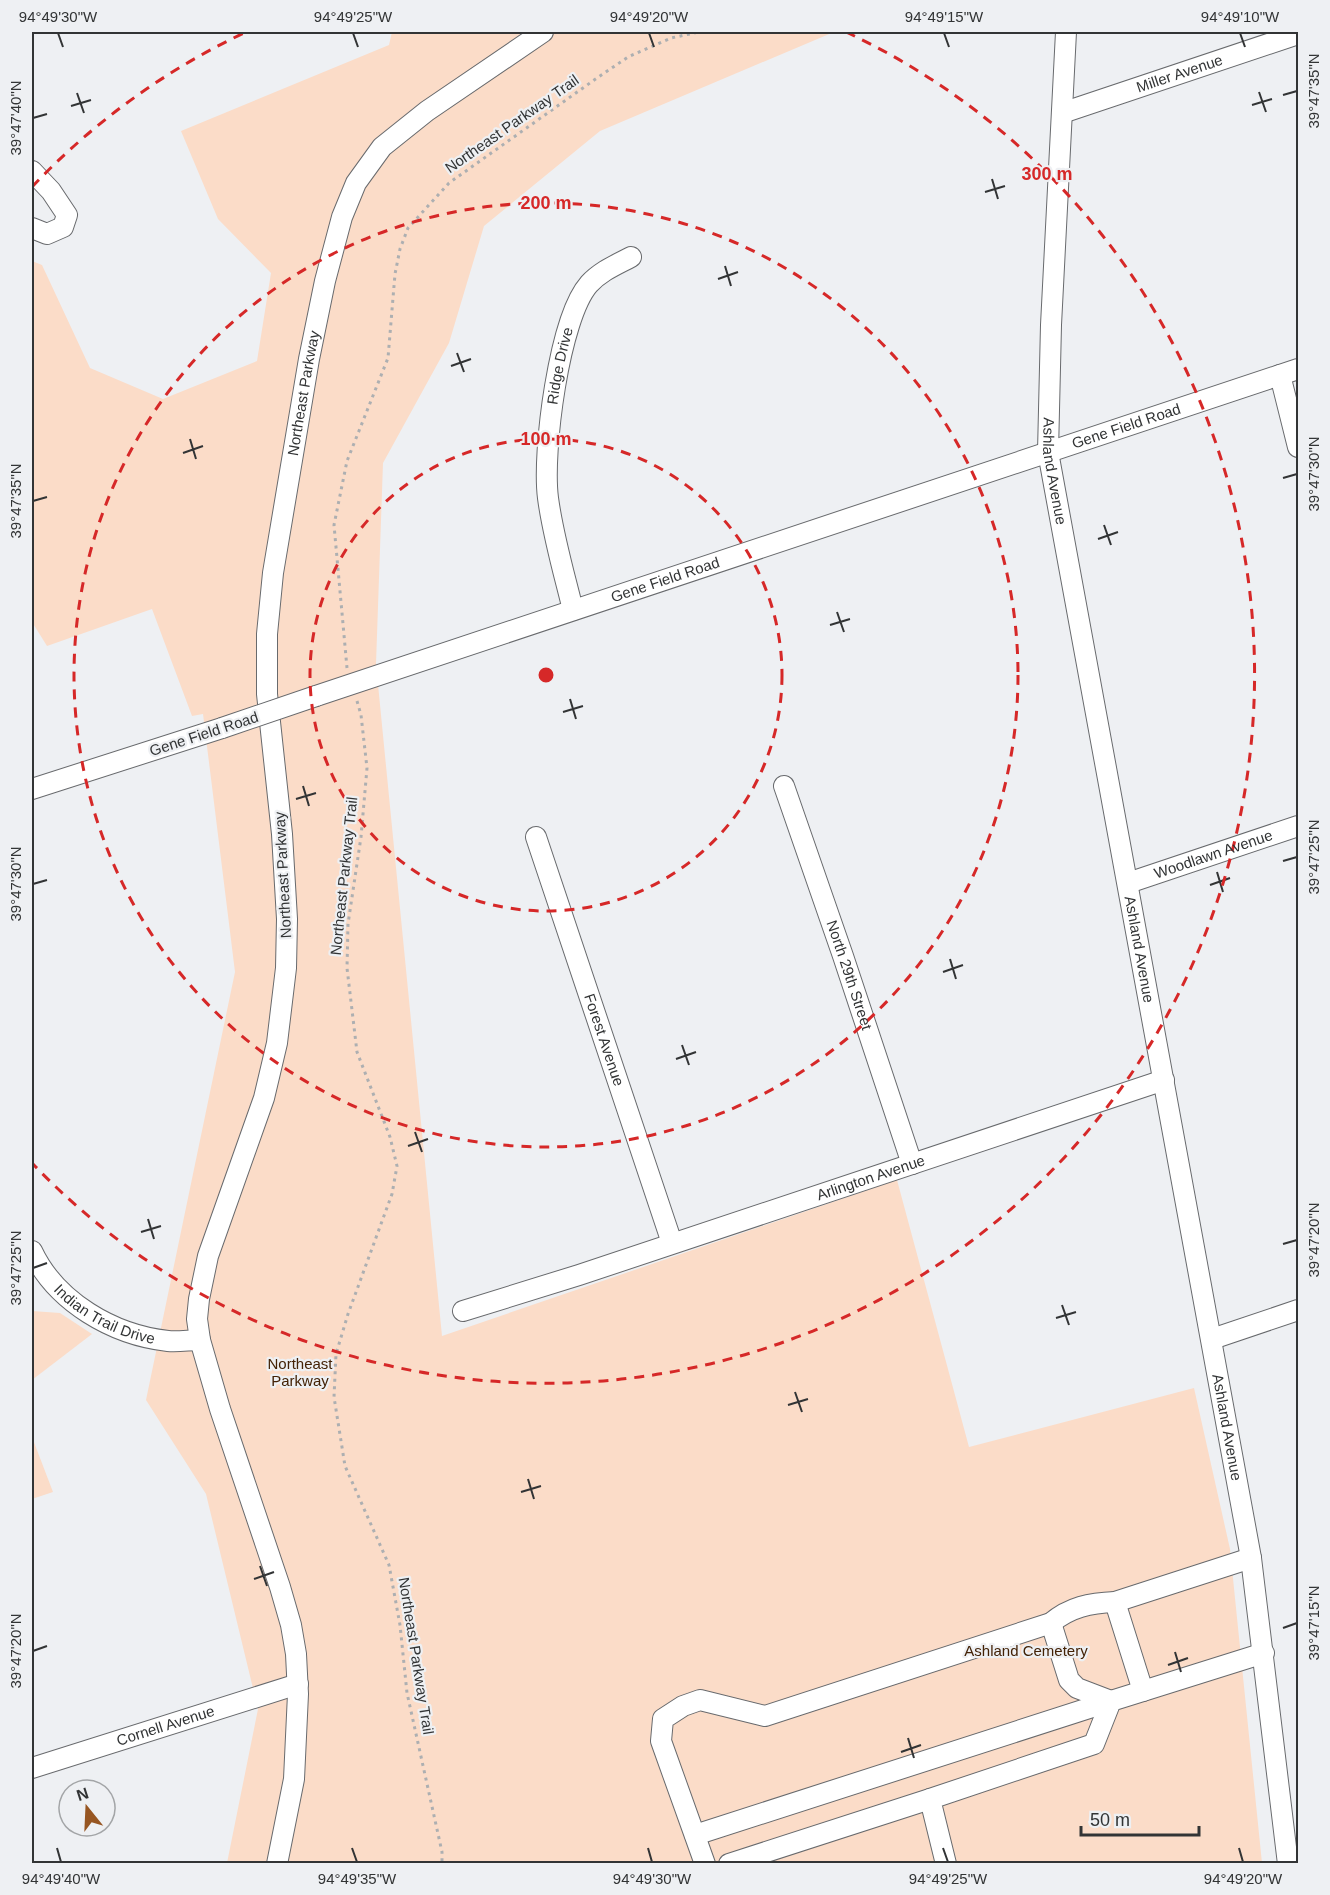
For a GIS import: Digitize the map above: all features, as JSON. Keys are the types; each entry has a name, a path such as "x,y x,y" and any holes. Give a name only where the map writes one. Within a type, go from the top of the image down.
{"street":[{"name":"Northeast Parkway","path":"277,1863 294,1779 298,1684 296,1654 285,1606 220,1410 200,1340 197,1319 208,1256 264,1098 277,1043 285,979 286,909 282,834 267,694 267,634 275,562 309,359 325,281 342,217 356,183 382,147 427,111 543,32"},
{"name":"Ashland Avenue","path":"1066,32 1051,325 1048,452 1251,1558 1288,1863"},
{"name":"Miller Avenue","path":"1062,113 1299,34"},
{"path":"32,170 51,191 67,215 63,227 47,234 32,228"},
{"name":"Ridge Drive","path":"573,610 548,496 547,459 552,399 566,334 588,285 605,270 631,257"},
{"name":"Gene Field Road","path":"32,789 222,728 1289,372"},
{"path":"1289,372 1299,447"},
{"name":"North 29th Street","path":"784,786 912,1164"},
{"name":"Woodlawn Avenue","path":"1128,883 1299,825"},
{"name":"Forest Avenue","path":"536,837 672,1243"},
{"name":"Arlington Avenue","path":"463,1311 579,1275 1164,1080"},
{"name":"Indian Trail Drive","path":"32,1251 45,1273 62,1292 101,1321 134,1335 170,1341 200,1340"},
{"path":"1212,1339 1299,1310"},
{"path":"705,1863 662,1741 663,1719 682,1706 700,1700 765,1716 1051,1623 1063,1613 1080,1606 1115,1602 1251,1558"},
{"path":"1115,1602 1143,1691"},
{"path":"1051,1623 1069,1680 1077,1688 1111,1701"},
{"path":"695,1835 1264,1653"},
{"name":"Cornell Avenue","path":"32,1768 298,1684"},
{"path":"729,1863 1094,1744 1111,1701"},
{"path":"930,1799 946,1863"}],"path":[{"name":"Northeast Parkway Trail","path":"442,1863 442,1852 407,1693 400,1625 388,1565 345,1466 334,1397 336,1354 348,1314 392,1194 397,1166 390,1137 357,1052 347,968 348,924 361,837 367,768 361,716 346,665 334,525 347,461 388,358 395,274 400,249 408,228 449,183 628,57 671,38 699,32"}],"green space":[{"name":"Ashland Cemetery","path":"392,32 834,32 600,131 484,226 449,343 383,463 376,664 442,1336 897,1180 969,1447 1194,1388 1230,1549 1262,1863 227,1863 258,1709 206,1494 146,1400 235,972 203,714 192,716 152,609 47,646 32,622 32,261 42,265 90,368 163,399 257,361 271,273 218,219 181,131 389,45"},
{"path":"32,1311 60,1313 92,1334 32,1380"},
{"path":"32,1437 53,1492 32,1499"}]}
